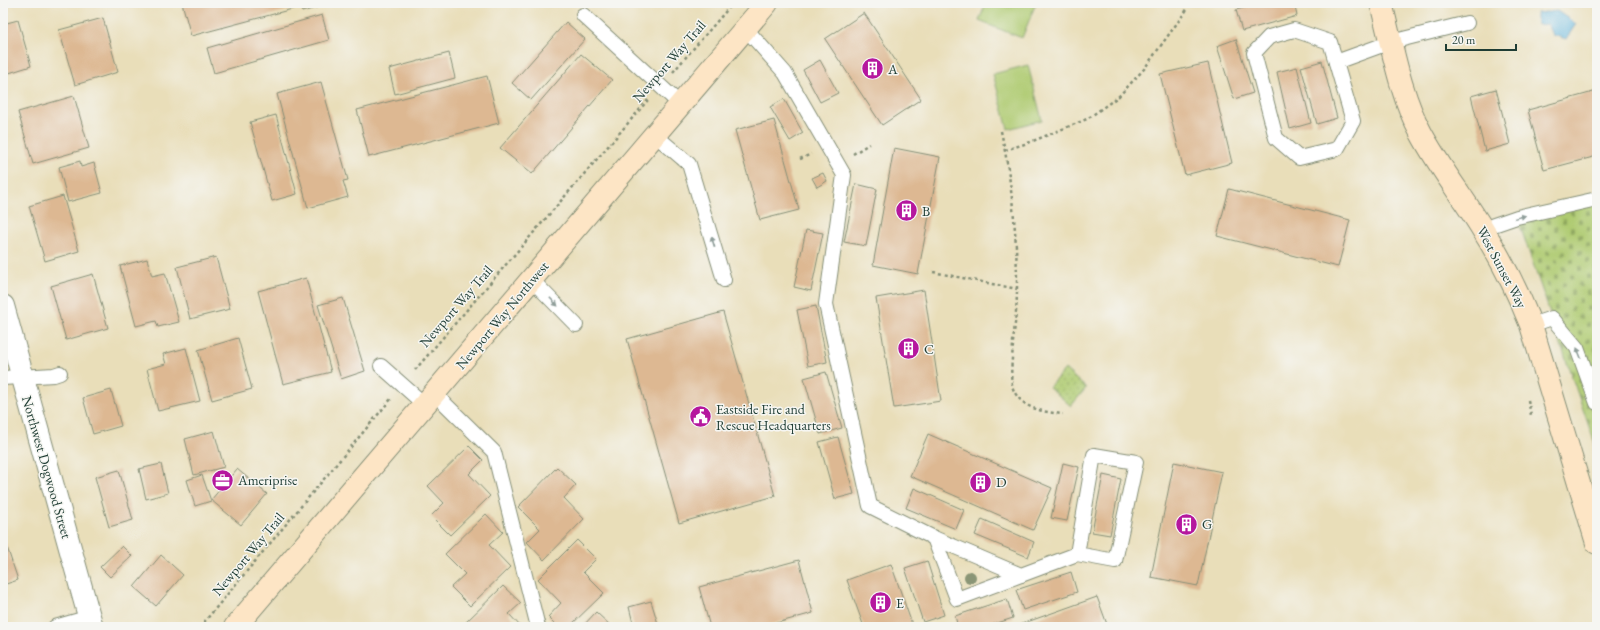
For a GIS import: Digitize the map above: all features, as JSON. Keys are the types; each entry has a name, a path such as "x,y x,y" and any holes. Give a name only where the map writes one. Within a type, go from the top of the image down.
{"street":[{"name":"Newport Way Northwest","path":"235,627 767,3"},
{"name":"West Sunset Way","path":"1380,3 1407,100 1420,132 1437,161 1482,229 1517,289 1530,324 1597,543"},
{"name":"Northwest Dogwood Street","path":"3,306 12,377 91,622"}],"lane":[{"path":"583,14 681,105"},
{"path":"1336,62 1391,42 1467,23"},
{"path":"746,29 785,73 844,175 826,304 870,506 934,538 1021,575"},
{"path":"1294,30 1330,42 1336,62 1353,122 1337,149 1299,158 1276,138 1254,54 1269,37 1294,30"},
{"path":"655,135 689,164 724,280"},
{"path":"1482,229 1517,217 1597,199"},
{"path":"532,280 576,325"},
{"path":"1530,324 1552,318 1577,348 1597,403"},
{"path":"381,366 402,385 430,400 494,452 538,627"},
{"path":"12,377 54,375 60,373"},
{"path":"934,538 957,600 1077,554 1115,561 1136,462 1094,455 1077,554"},
{"path":"55,627 91,622"}],"path":[{"name":"Newport Way Trail","path":"200,627 402,385 733,3"},
{"path":"1005,150 1028,143 1087,119 1119,96 1144,69 1188,8"},
{"path":"1001,131 1015,221 1017,289 1011,376 1014,392 1026,406 1044,412 1063,414"},
{"path":"933,272 1017,289"}],"green space":[{"path":"986,3 1036,3 1022,38 979,21"},
{"path":"1028,65 1042,120 1008,129 993,74"},
{"path":"1597,199 1597,450 1517,217"},
{"path":"1065,369 1086,388 1071,406 1049,387"}],"water":[{"path":"1557,11 1576,24 1566,39 1553,35 1548,24 1537,25 1537,13"}],"building":[{"path":"182,3 318,3 319,7 302,12 300,7 191,36"},
{"path":"1262,3 1294,3 1297,16 1242,31 1236,10"},
{"name":"A","path":"864,13 921,99 882,125 825,39"},
{"path":"322,15 329,40 214,73 207,48"},
{"path":"103,18 118,72 75,85 59,30"},
{"path":"18,20 31,66 9,73 3,52 3,24"},
{"path":"566,22 585,39 531,100 512,83"},
{"path":"1236,39 1253,93 1234,99 1217,46"},
{"path":"449,53 455,78 395,94 389,69"},
{"path":"581,54 612,80 532,174 500,148"},
{"path":"820,60 838,93 820,102 803,70"},
{"path":"1322,61 1337,118 1317,124 1301,67"},
{"path":"1208,63 1232,163 1185,175 1160,74"},
{"path":"1297,67 1311,123 1290,129 1277,72"},
{"path":"487,76 499,123 369,157 357,110"},
{"path":"321,82 348,180 343,181 348,197 308,208 277,94"},
{"path":"1496,89 1510,144 1485,151 1471,96"},
{"path":"1597,91 1597,156 1544,170 1528,110"},
{"path":"74,96 89,148 33,164 18,112"},
{"path":"784,99 803,133 790,141 770,107"},
{"path":"276,115 297,194 272,201 250,122"},
{"path":"774,120 799,210 760,220 735,130"},
{"name":"B","path":"894,148 940,157 918,274 873,265"},
{"path":"80,161 81,167 94,163 102,193 68,202 59,167"},
{"path":"823,173 827,181 817,187 812,178"},
{"path":"856,184 877,189 866,246 844,242"},
{"path":"1229,189 1350,220 1338,267 1217,236"},
{"path":"63,196 79,251 45,261 29,206"},
{"path":"806,230 823,233 811,291 794,287"},
{"path":"216,257 230,309 190,319 177,267"},
{"path":"147,259 152,276 165,273 179,322 158,327 156,321 136,326 120,266"},
{"path":"93,274 108,328 66,340 51,286"},
{"path":"306,278 331,372 283,384 258,291"},
{"name":"C","path":"924,290 941,401 894,408 876,298"},
{"path":"343,298 365,371 341,379 318,305"},
{"path":"816,306 827,362 808,366 797,310"},
{"name":"Eastside Fire and Rescue Headquarters","path":"723,312 775,496 679,523 627,339"},
{"path":"238,338 252,389 212,400 198,350"},
{"path":"186,348 200,401 158,411 147,369 166,364 163,354"},
{"path":"826,372 842,428 820,434 804,378"},
{"path":"111,390 121,426 93,434 83,398"},
{"path":"214,431 224,467 194,475 185,439"},
{"name":"D","path":"928,434 1052,488 1033,530 910,476"},
{"path":"838,437 854,494 835,499 819,442"},
{"path":"469,446 483,460 469,474 490,496 450,535 431,516 444,503 428,486"},
{"name":"G","path":"1174,462 1222,472 1198,586 1151,577"},
{"path":"1063,463 1079,467 1067,521 1051,518"},
{"path":"161,464 168,493 146,499 139,469"},
{"path":"557,467 576,485 564,498 584,519 544,560 527,542 540,529 518,507"},
{"path":"237,469 267,494 241,525 211,500"},
{"path":"119,470 133,520 109,527 95,477"},
{"path":"202,475 211,501 195,506 187,480"},
{"path":"1103,475 1121,479 1110,535 1092,532"},
{"path":"914,488 964,510 956,529 906,508"},
{"path":"486,514 503,532 489,545 510,567 470,606 451,587 465,574 445,554"},
{"path":"982,519 1034,542 1028,557 975,535"},
{"path":"3,535 18,580 3,585"},
{"path":"577,540 596,559 583,572 604,593 569,627 558,627 548,617 561,603 538,579"},
{"path":"122,546 132,556 110,577 100,567"},
{"path":"161,555 183,575 156,606 134,587"},
{"path":"799,560 813,613 762,627 710,627 699,587"},
{"path":"927,561 944,615 923,622 905,568"},
{"name":"E","path":"891,564 913,627 864,627 847,580"},
{"path":"1071,572 1077,592 1023,610 1016,590"},
{"path":"503,586 521,603 509,614 521,627 464,627 463,625"},
{"path":"1097,597 1108,627 1013,627"},
{"path":"1007,599 1013,618 985,627 958,627 955,616"},
{"path":"651,601 659,627 634,627 629,607"},
{"path":"596,612 612,627 582,627"}],"place":[{"name":"A","path":"873,69"},
{"name":"B","path":"906,211"},
{"name":"C","path":"909,349"},
{"name":"Eastside Fire and Rescue Headquarters","path":"701,417"},
{"name":"Ameriprise","path":"222,480"},
{"name":"D","path":"981,482"},
{"name":"G","path":"1186,524"},
{"name":"E","path":"880,603"}]}
